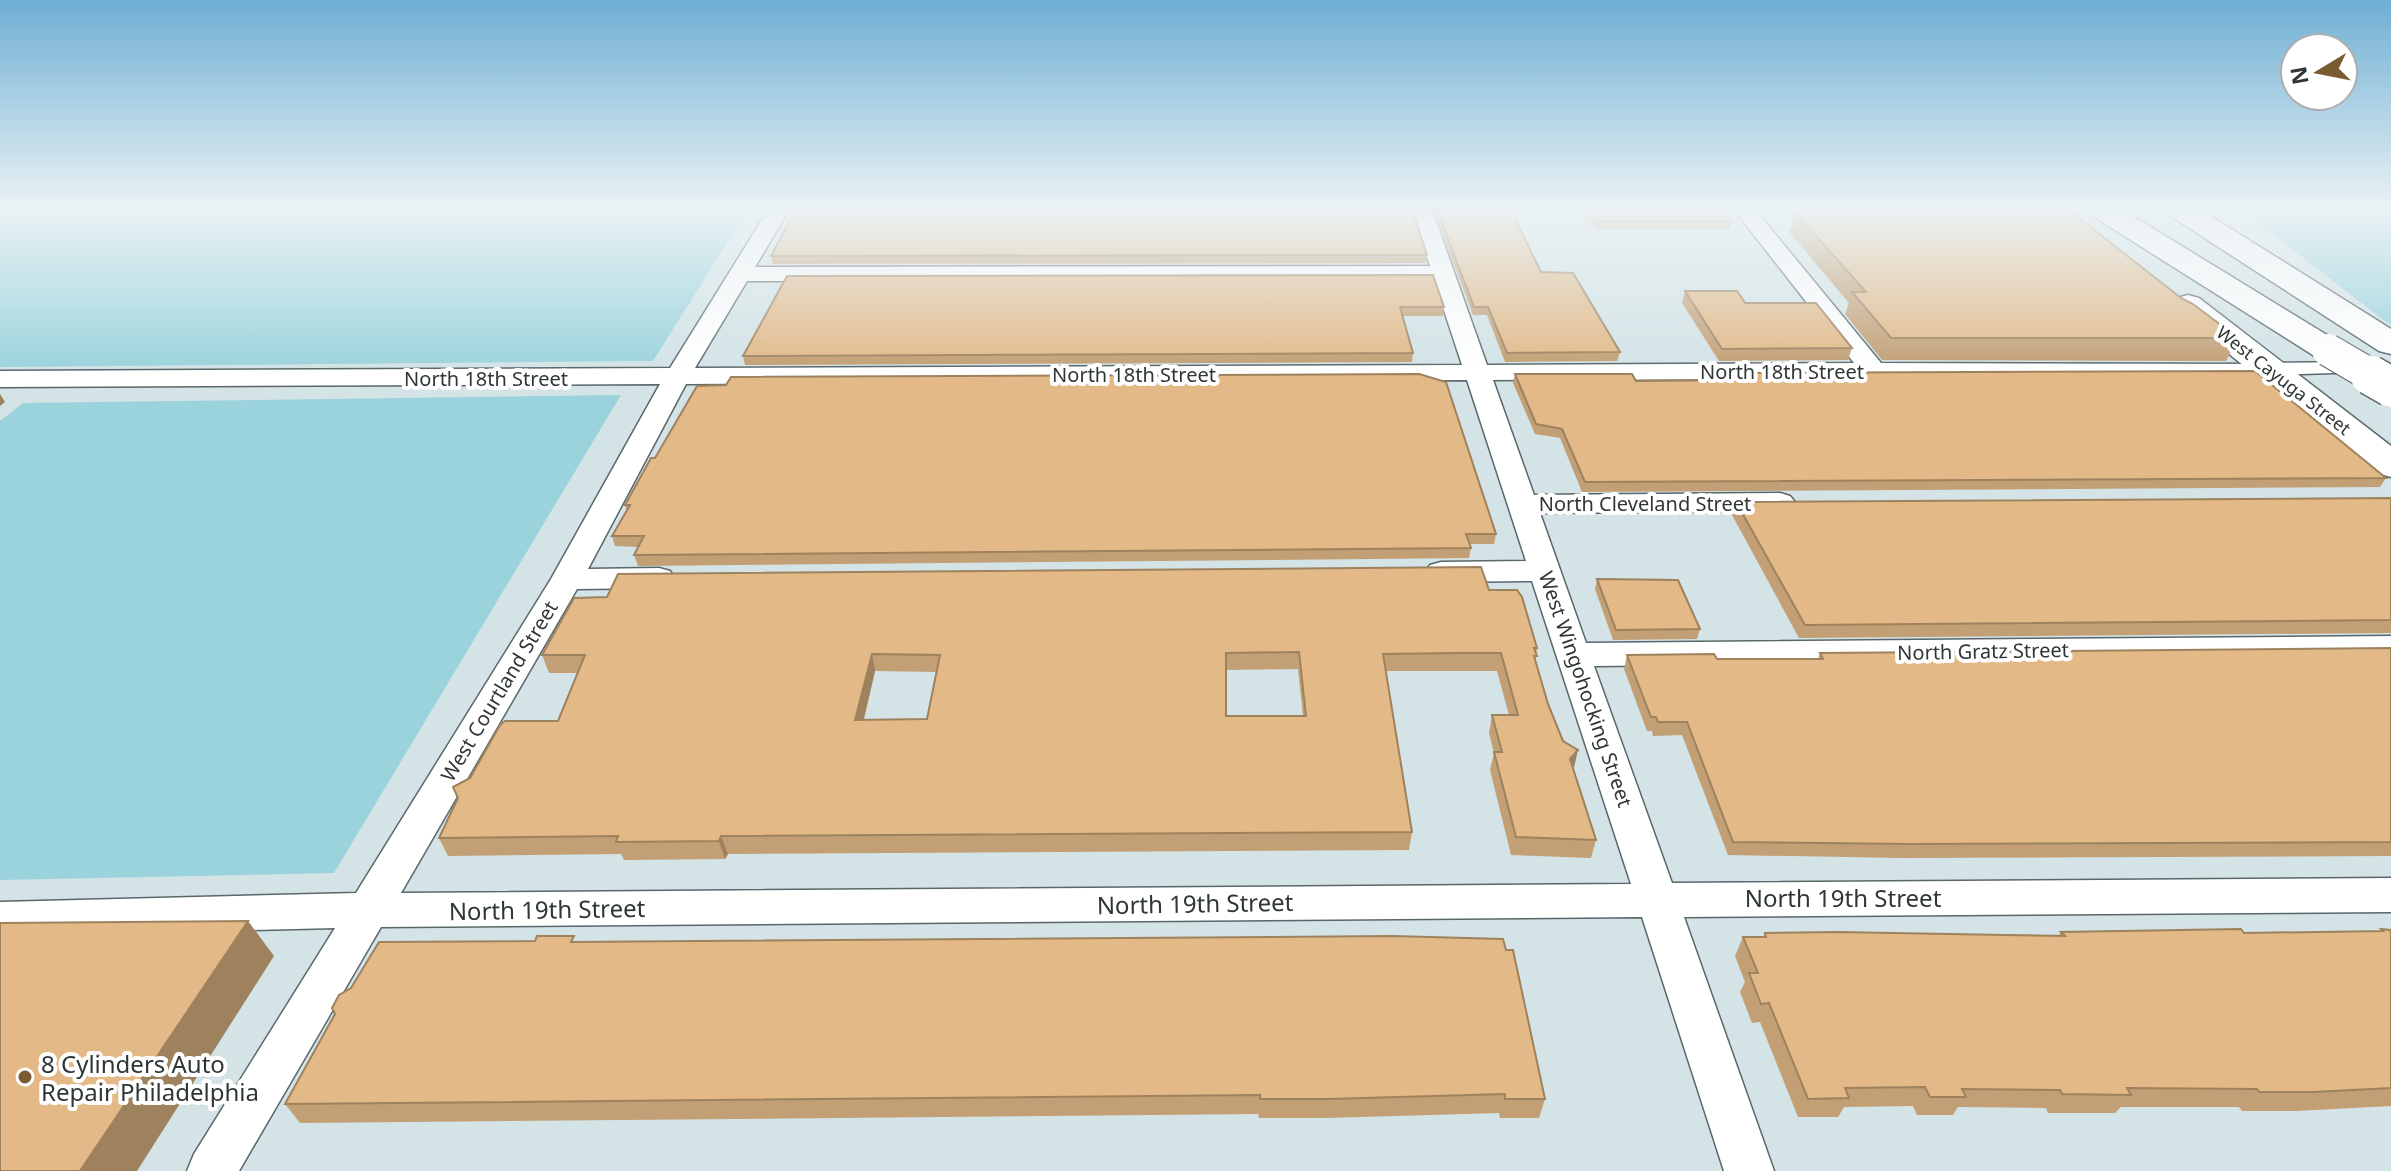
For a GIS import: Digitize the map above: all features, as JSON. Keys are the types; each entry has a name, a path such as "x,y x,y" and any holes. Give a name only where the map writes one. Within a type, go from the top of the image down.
{"main road":[{"name":"West Cayuga Street","path":"2132,262 2391,465"},
{"path":"2203,262 2367,347"},
{"path":"2230,262 2367,347"},
{"path":"2251,262 2367,347 2391,387"},
{"path":"2279,262 2391,370"}],"street":[{"name":"West Courtland Street","path":"212,1171 567,579 677,377 746,262"},
{"name":"West Wingohocking Street","path":"1439,262 1749,1171"},
{"path":"1786,262 1874,371"},
{"path":"738,274 1443,273"},
{"path":"2269,369 2391,370"},
{"name":"North 18th Street","path":"0,379 2269,369"},
{"name":"North Cleveland Street","path":"1523,504 1807,502"},
{"path":"1404,572 1546,571"},
{"path":"567,579 694,578"},
{"name":"North Gratz Street","path":"1575,655 2391,647"},
{"name":"North 19th Street","path":"0,919 366,910 1658,898 2391,895"}],"shaded area":[{"path":"0,262 716,262 653,361 0,367"},
{"path":"2308,262 2391,262 2391,325"},
{"path":"621,395 334,873 0,880 0,421 23,403"}],"building":[{"path":"1457,262 1536,262 1541,272 1573,273 1620,352 1507,353 1488,307 1474,307"},
{"path":"1839,262 2135,262 2238,338 1891,338 1852,292 1866,292"},
{"path":"1433,275 1444,307 1400,307 1413,353 743,356 787,276"},
{"path":"1685,291 1737,291 1745,303 1816,303 1852,348 1722,349"},
{"path":"2255,371 2386,478 1585,482 1562,429 1536,424 1515,374 1632,374 1636,381 1740,380 1735,373"},
{"path":"1419,374 1446,382 1496,534 1466,534 1471,548 634,555 644,536 612,536 651,458 655,458 697,386 726,385 731,377"},
{"path":"2391,498 2391,620 1805,625 1736,502"},
{"path":"1481,567 1489,590 1517,590 1522,597 1537,648 1534,648 1537,656 1534,656 1548,704 1563,741 1578,750 1570,759 1596,840 1516,837 1494,752 1502,752 1492,715 1518,715 1501,653 1383,654 1412,832 721,836 719,841 616,842 618,836 439,838 458,798 453,787 470,778 500,725 505,721 558,721 585,655 542,655 574,598 607,597 618,574","holes":["1299,652 1306,716 1226,716 1226,653","872,654 940,655 927,719 855,720"]},
{"path":"1597,579 1678,580 1700,629 1616,630"},
{"path":"2391,648 2391,842 1733,842 1687,722 1658,722 1656,717 1651,717 1627,655 1714,654 1717,659 1823,659 1820,653"},
{"path":"248,921 80,1171 0,1171 0,923"},
{"path":"2241,929 2244,933 2391,930 2391,1088 2259,1092 2257,1089 2127,1088 2131,1095 2062,1094 2060,1090 1962,1089 1966,1097 1930,1097 1925,1087 1845,1088 1849,1098 1808,1099 1769,1003 1761,1004 1749,973 1758,973 1743,937 1766,937 1765,933 1838,932 2065,936 2061,932"},
{"path":"537,936 574,936 571,942 1393,936 1503,939 1506,950 1513,950 1545,1099 1505,1099 1505,1094 1328,1099 1260,1099 1260,1095 285,1104 335,1014 332,1008 339,995 351,988 379,942 535,941"}],"place":[{"name":"8 Cylinders Auto Repair Philadelphia","path":"25,1077"}]}
